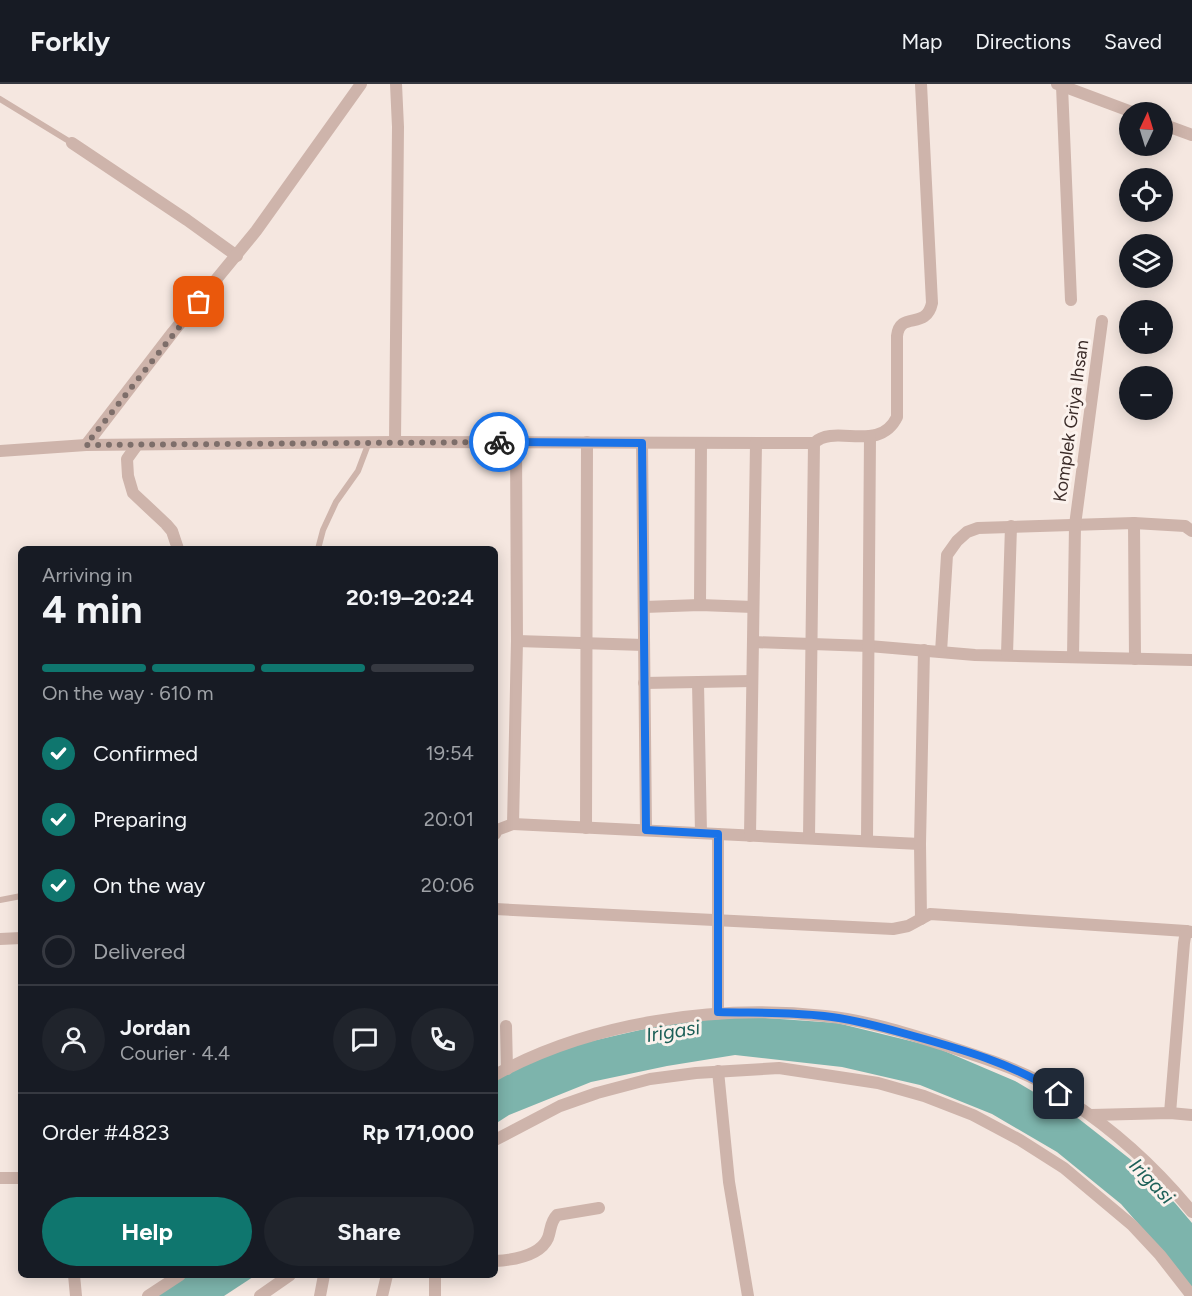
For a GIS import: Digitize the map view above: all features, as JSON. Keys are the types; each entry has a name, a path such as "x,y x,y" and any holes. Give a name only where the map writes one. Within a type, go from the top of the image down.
{"street":[{"path":"86,445 173,332 237,256 361,84"},
{"path":"395,442 398,127 396,84"},
{"path":"0,451 86,445 369,442 814,443 824,437 885,432 897,417 899,326 903,322 924,317 930,311 932,303 921,84"},
{"path":"1071,300 1064,86 1119,107"},
{"path":"1173,128 1192,135"},
{"path":"72,143 237,256"},
{"name":"Komplek Griya Ihsan","path":"1073,657 1075,525 1102,321"},
{"path":"867,841 870,435"},
{"path":"513,824 517,641 516,442"},
{"path":"586,828 587,442"},
{"path":"642,443 646,830"},
{"path":"700,605 701,443"},
{"path":"750,836 756,443"},
{"path":"809,838 814,443"},
{"path":"138,445 127,459 129,486 133,493 172,531 177,546"},
{"path":"1134,523 1135,658"},
{"path":"941,652 947,555 957,541 968,532 978,528 1011,526 1134,523 1171,524 1185,526 1192,531"},
{"path":"1007,654 1011,526"},
{"path":"644,607 700,605 753,607"},
{"path":"517,641 644,645"},
{"path":"753,642 868,646 975,655 1192,660"},
{"path":"921,919 924,650"},
{"path":"644,683 752,681"},
{"path":"698,683 701,833"},
{"path":"498,830 513,824 921,844"},
{"path":"718,834 718,1012"},
{"path":"498,909 893,929 908,926 930,914 1189,931 1186,1016 1170,1113"},
{"path":"0,939 18,938"},
{"path":"498,1074 541,1054 607,1032 718,1012 827,1016 878,1026 991,1060 1043,1083 1091,1115 1137,1155 1192,1212"},
{"path":"506,1026 507,1069"},
{"path":"498,1138 549,1111 587,1096 650,1079 718,1071 779,1068 855,1079 924,1096 973,1115 1029,1145 1064,1168 1132,1225 1192,1296"},
{"path":"718,1071 729,1182 748,1296"},
{"path":"1091,1115 1170,1113 1192,1115"},
{"path":"0,1178 18,1178"},
{"path":"498,1261 522,1257 538,1248 548,1238 552,1222 557,1215 599,1208"},
{"path":"74,1278 76,1296"},
{"path":"148,1296 175,1278"},
{"path":"260,1296 287,1278"},
{"path":"320,1296 323,1278"},
{"path":"382,1296 386,1278"},
{"path":"435,1296 436,1278"}],"lane":[{"path":"0,99 72,143"},
{"path":"319,546 323,530 358,471 369,442"},
{"path":"0,900 18,897"}],"water":[{"name":"Irigasi","path":"750,1017 837,1023 935,1047 1015,1081 1079,1119 1130,1159 1175,1203 1192,1223 1192,1289 1178,1269 1121,1204 1057,1152 992,1114 920,1085 842,1067 735,1055 591,1082 509,1115 498,1122 498,1077 570,1046 675,1022"},
{"path":"182,1278 251,1278 224,1296 155,1296"}],"way so far":[{"path":"199,302 86,445 499,442"}],"route":[{"path":"499,442 642,443 646,830 718,834 718,1012 827,1016 878,1026 991,1060 1043,1083 1059,1094"}]}
